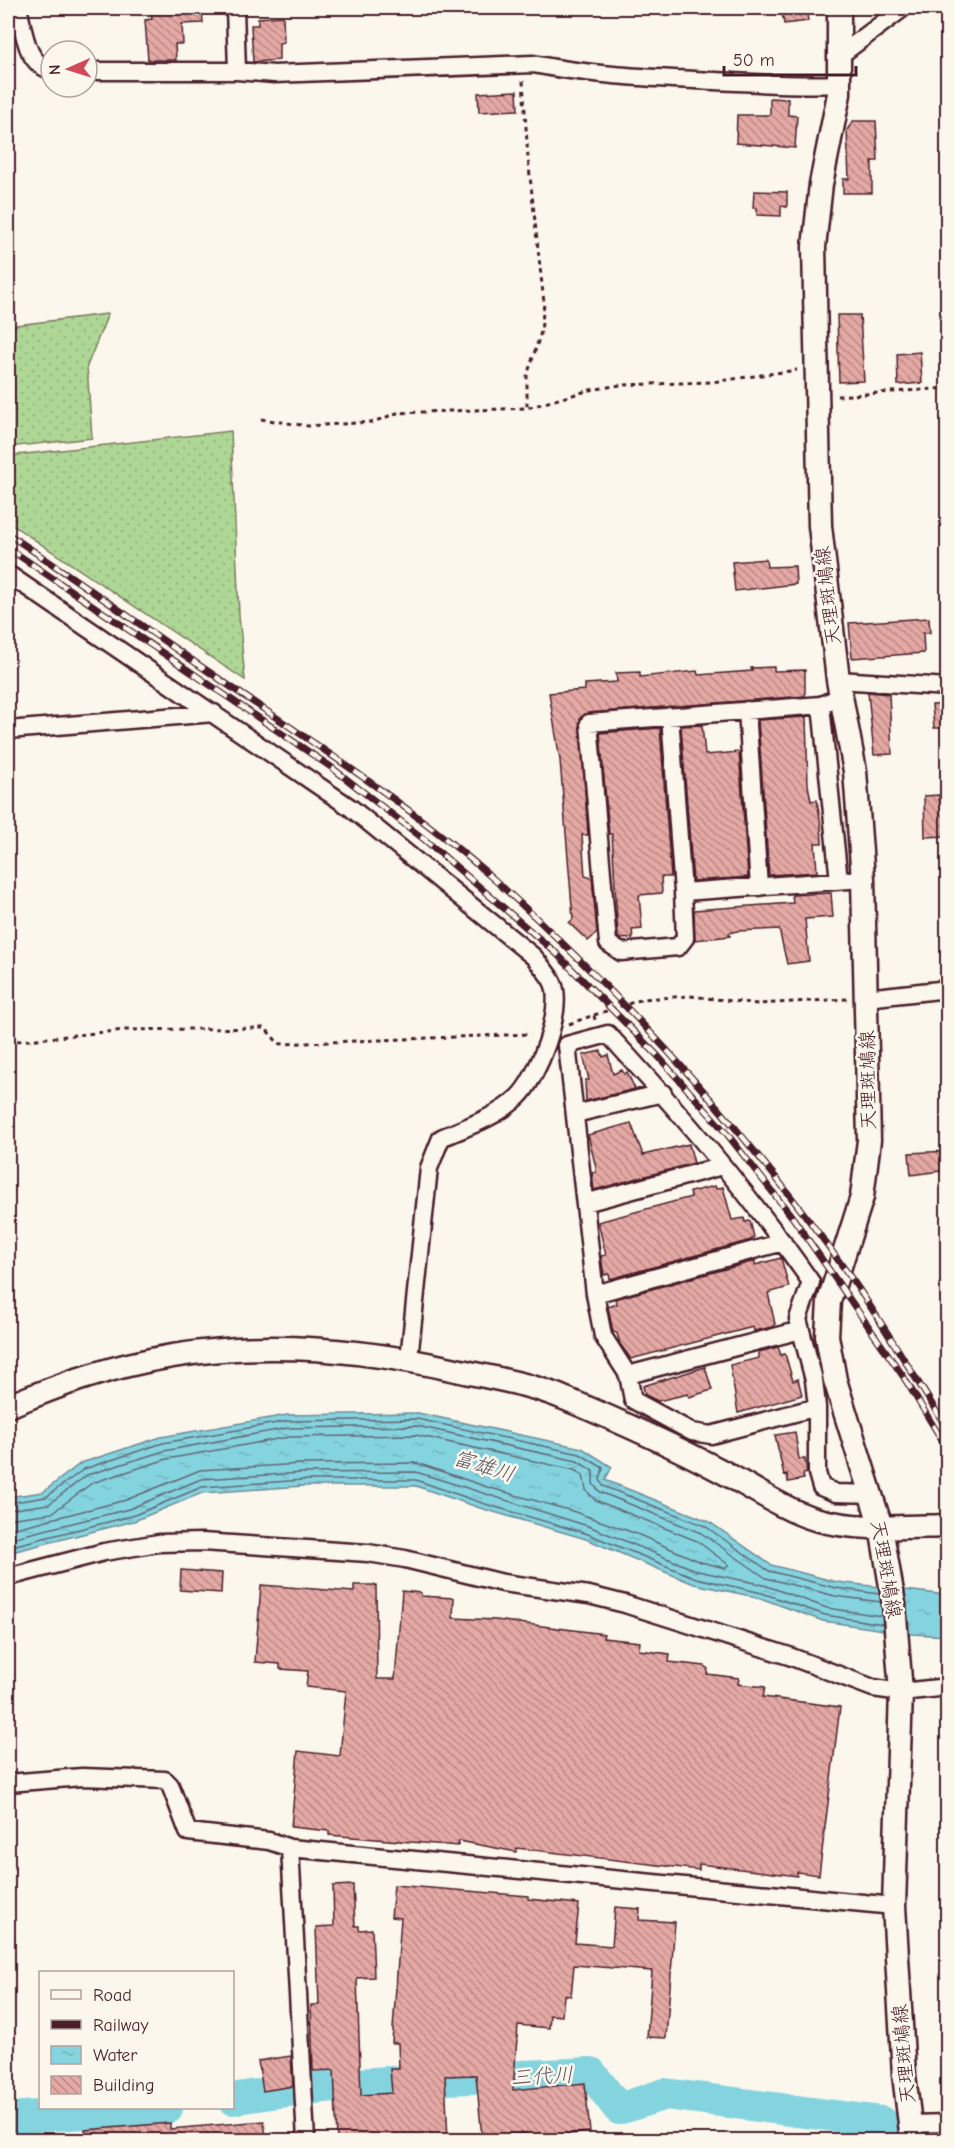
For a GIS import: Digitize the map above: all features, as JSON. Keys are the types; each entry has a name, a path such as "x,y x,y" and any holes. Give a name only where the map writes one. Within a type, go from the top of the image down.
{"main road":[{"name":"天理斑鳩線","path":"839,8 839,84 821,184 814,247 820,526 840,688 855,771 863,879 867,1165 862,1197 833,1284 827,1316 828,1347 835,1380 872,1494 887,1550 901,1686 894,1906 901,2032 911,2132"},
{"path":"8,1406 87,1376 185,1354 249,1347 314,1347 369,1352 409,1359 564,1397 718,1470 812,1518 837,1524 881,1527 948,1527"}],"street":[{"path":"18,8 32,57 39,66"},
{"path":"235,8 237,71"},
{"path":"839,56 903,8"},
{"path":"99,71 237,71 284,74 521,64 656,79 794,86 839,84"},
{"path":"8,574 351,808 534,957 553,982 557,1001 549,1033 538,1066 518,1097 483,1120 441,1138 429,1168 409,1359"},
{"path":"670,716 685,938 678,948 621,952 608,943 589,723 670,716 747,710 820,705 840,688 948,687"},
{"path":"820,705 839,881"},
{"path":"747,710 759,887"},
{"path":"8,730 214,713"},
{"path":"683,892 863,879"},
{"path":"866,998 948,989"},
{"path":"817,1407 711,1435 692,1432 633,1400 628,1375 603,1336 595,1294 567,1045 608,1034 663,1093 783,1242 811,1282 798,1319 814,1380 817,1407 817,1473 821,1487 836,1493 872,1494"},
{"path":"575,1114 663,1093"},
{"path":"585,1203 722,1166"},
{"path":"595,1294 783,1242"},
{"path":"628,1375 801,1330"},
{"path":"8,1577 104,1552 159,1544 202,1542 368,1553 405,1559 492,1581 589,1595 625,1604 789,1656 873,1688 948,1687"},
{"path":"8,1784 82,1777 165,1780 170,1785 188,1832 269,1841 290,1848 894,1906"},
{"path":"290,1848 306,2140"},
{"path":"911,2132 948,2123"}],"path":[{"path":"521,64 528,158 544,303 541,332 528,376 525,395 527,408"},
{"path":"261,419 308,426 373,422 397,413 527,408 590,390 621,385 712,382 782,370 817,369"},
{"path":"818,396 948,388"},
{"path":"594,1015 643,999 690,996 758,1004 866,998"},
{"path":"8,1042 125,1030 265,1028 279,1044 492,1038 549,1033"}],"green space":[{"path":"108,314 87,366 92,438 8,447 8,326"},
{"path":"231,431 239,615 245,680 8,522 8,456"}],"water":[{"name":"富雄川","path":"418,1413 582,1448 612,1467 605,1480 708,1521 771,1565 837,1582 947,1595 947,1636 911,1634 823,1621 760,1598 694,1584 586,1539 480,1508 416,1486 303,1486 202,1493 134,1521 8,1553 8,1497 43,1492 81,1463 161,1437 287,1415"}],"building":[{"path":"151,8 202,8 203,23 182,24 183,44 175,44 176,60 148,60 145,20 152,19"},
{"path":"781,8 806,8 808,21 784,24"},
{"path":"283,16 284,42 279,43 279,60 253,62 251,25 258,25 258,18"},
{"path":"517,91 518,110 479,112 478,93"},
{"path":"770,98 788,99 788,115 797,116 795,148 736,143 737,115 770,115"},
{"path":"853,121 876,121 878,161 872,161 872,193 843,193 843,179 849,179 847,130"},
{"path":"754,191 787,192 787,207 781,206 781,216 757,215 757,208 753,208"},
{"path":"837,315 860,315 864,381 839,382"},
{"path":"920,352 922,383 898,385 897,354"},
{"path":"766,559 767,567 795,566 796,584 735,591 732,562"},
{"path":"929,618 930,633 923,633 924,653 852,658 849,623"},
{"path":"774,667 774,671 805,670 805,696 588,713 580,718 588,835 582,835 585,876 592,878 597,933 588,941 569,923 573,919 560,760 549,693 585,690 585,684 617,682 616,673 640,672 640,677 697,671 698,675"},
{"path":"868,692 889,694 892,754 874,755"},
{"path":"948,704 948,728 934,728 932,705"},
{"path":"806,717 808,785 811,801 817,800 821,826 822,843 815,843 817,872 769,875 758,720"},
{"path":"702,725 705,755 739,752 748,877 693,881 681,726"},
{"path":"660,728 671,877 661,877 662,893 639,895 642,929 632,930 633,938 621,939 618,937 612,834 609,834 600,733"},
{"path":"939,795 939,800 947,800 948,836 925,837 924,796"},
{"path":"831,893 833,917 805,919 809,961 787,964 779,929 737,931 729,933 730,936 695,940 694,910 793,903 792,895"},
{"path":"601,1051 603,1057 608,1055 613,1074 622,1070 624,1074 627,1072 635,1089 586,1101 585,1080 589,1080 583,1055"},
{"path":"631,1123 643,1155 689,1144 694,1163 594,1190 592,1173 596,1172 596,1168 588,1135"},
{"path":"948,1151 948,1170 911,1175 909,1153"},
{"path":"715,1186 716,1189 723,1187 732,1220 744,1218 745,1222 750,1221 754,1237 751,1240 610,1279 609,1274 604,1275 601,1256 606,1255 598,1222 691,1197 690,1192"},
{"path":"781,1258 789,1287 768,1293 775,1324 772,1327 754,1331 753,1327 631,1359 620,1344 617,1333 613,1332 608,1307 617,1304 615,1299 755,1261 755,1265"},
{"path":"778,1347 781,1355 785,1354 793,1381 798,1379 802,1395 738,1413 730,1365 759,1358 759,1352"},
{"path":"705,1367 712,1390 689,1397 688,1394 658,1401 645,1395 643,1386"},
{"path":"795,1432 799,1459 805,1459 807,1473 803,1474 804,1479 788,1482 787,1474 784,1475 775,1435"},
{"path":"181,1570 222,1573 221,1593 180,1590"},
{"path":"261,1585 354,1592 354,1585 376,1585 377,1679 395,1679 402,1591 421,1593 421,1596 454,1598 453,1618 496,1620 604,1634 603,1638 640,1642 639,1650 670,1654 669,1662 705,1666 708,1669 707,1674 739,1678 738,1684 765,1687 763,1697 840,1707 819,1875 797,1872 797,1876 699,1864 699,1870 517,1848 516,1852 459,1841 458,1846 329,1835 329,1831 291,1827 298,1751 340,1756 346,1691 306,1687 308,1671 280,1669 280,1664 255,1662"},
{"path":"353,1885 355,1926 359,1926 359,1930 372,1929 374,1977 357,1978 361,2095 392,2093 390,2069 399,2069 398,2043 392,2043 401,1918 391,1917 394,1885 528,1896 528,1899 579,1904 575,1943 612,1946 615,1907 640,1909 639,1920 675,1922 666,2038 647,2037 652,1971 574,1965 571,1996 564,1995 562,2016 550,2015 549,2028 518,2025 513,2090 585,2083 590,2132 526,2138 526,2133 482,2137 476,2075 445,2076 448,2140 337,2140 334,2070 313,2071 311,2005 319,2005 316,1927 334,1926 333,1886"},
{"path":"291,2056 293,2086 263,2091 258,2061"},
{"path":"264,2121 266,2137 256,2138 257,2140 86,2140 85,2130 170,2123 170,2129"}],"waterway":[{"name":"三代川","path":"234,2099 321,2087 591,2073 619,2109 665,2094 882,2122 887,2126 889,2140"},
{"name":"三代川","path":"13,2140 11,2130 22,2117 151,2109"}],"railway":[{"path":"8,534 401,804 466,855 546,928 595,975 688,1073 775,1177 856,1285 948,1430"},
{"path":"8,548 331,767 425,840 556,953 657,1055 727,1134 793,1218 903,1376 948,1450"}]}
